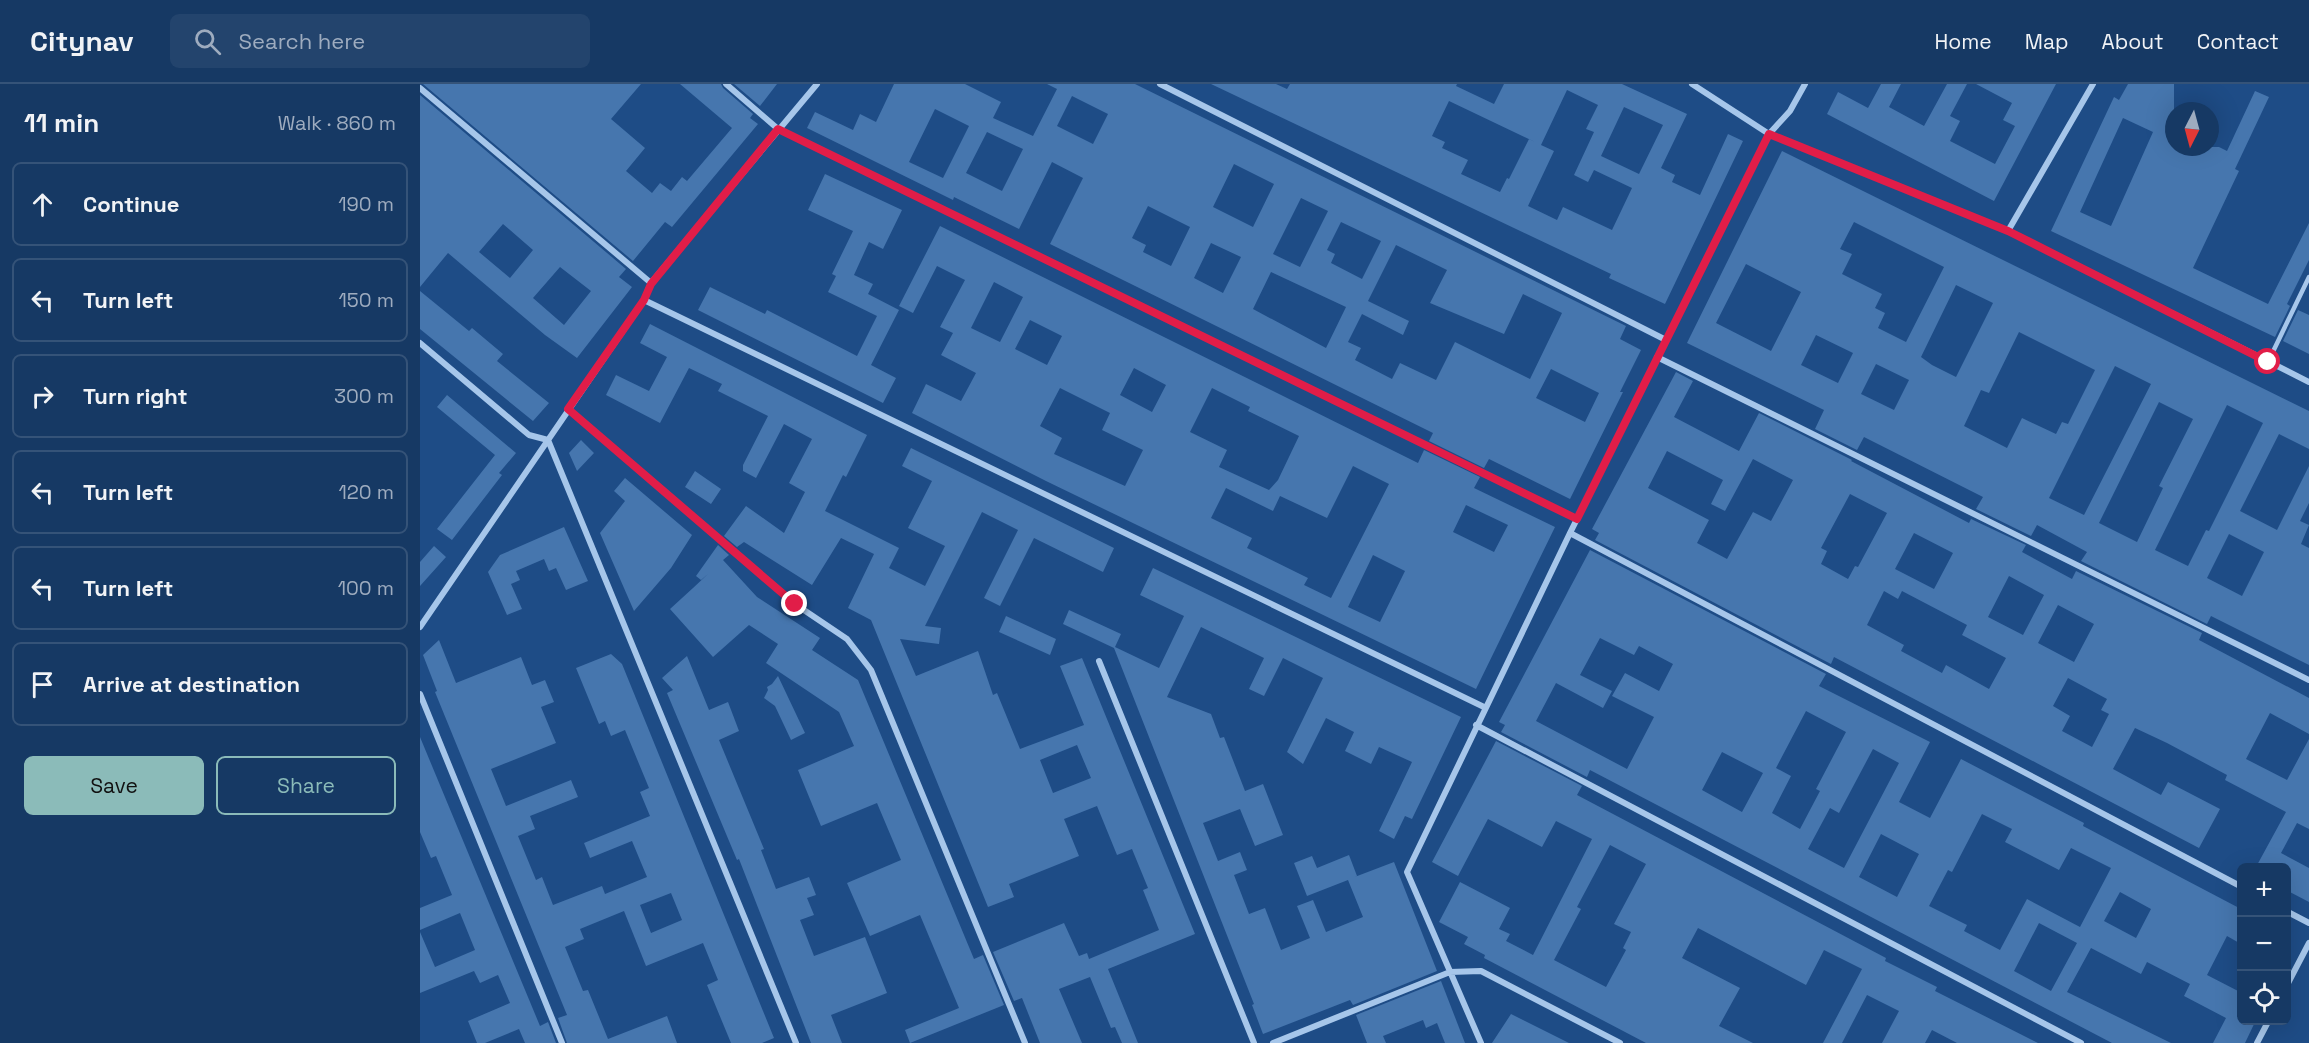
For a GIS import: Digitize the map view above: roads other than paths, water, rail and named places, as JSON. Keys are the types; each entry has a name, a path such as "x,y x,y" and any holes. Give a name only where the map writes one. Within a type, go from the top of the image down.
{"street":[{"path":"726,84 778,129 1577,519"},
{"path":"420,627 644,300 651,284 817,84"},
{"path":"1160,84 1666,340"},
{"path":"1692,84 1769,134 2008,231 2309,382"},
{"path":"1481,1043 1407,872 1476,724 1769,134 1790,111 1805,84"},
{"path":"2008,231 2093,84"},
{"path":"420,88 651,284"},
{"path":"644,300 1485,707"},
{"path":"420,343 529,435 548,440"},
{"path":"1657,357 2309,680"},
{"path":"568,409 795,604 847,639 871,669 1025,1043"},
{"path":"548,440 796,1043"},
{"path":"1570,533 2237,885"},
{"path":"1100,661 1254,1043"},
{"path":"420,694 562,1043"},
{"path":"1476,724 2082,1043"},
{"path":"2291,914 2309,923"},
{"path":"2291,977 2309,943"},
{"path":"1273,1043 1450,972 1481,971 1620,1043"},
{"path":"2258,1043 2267,1025"}],"lane":[{"path":"2268,362 2309,277"}]}
